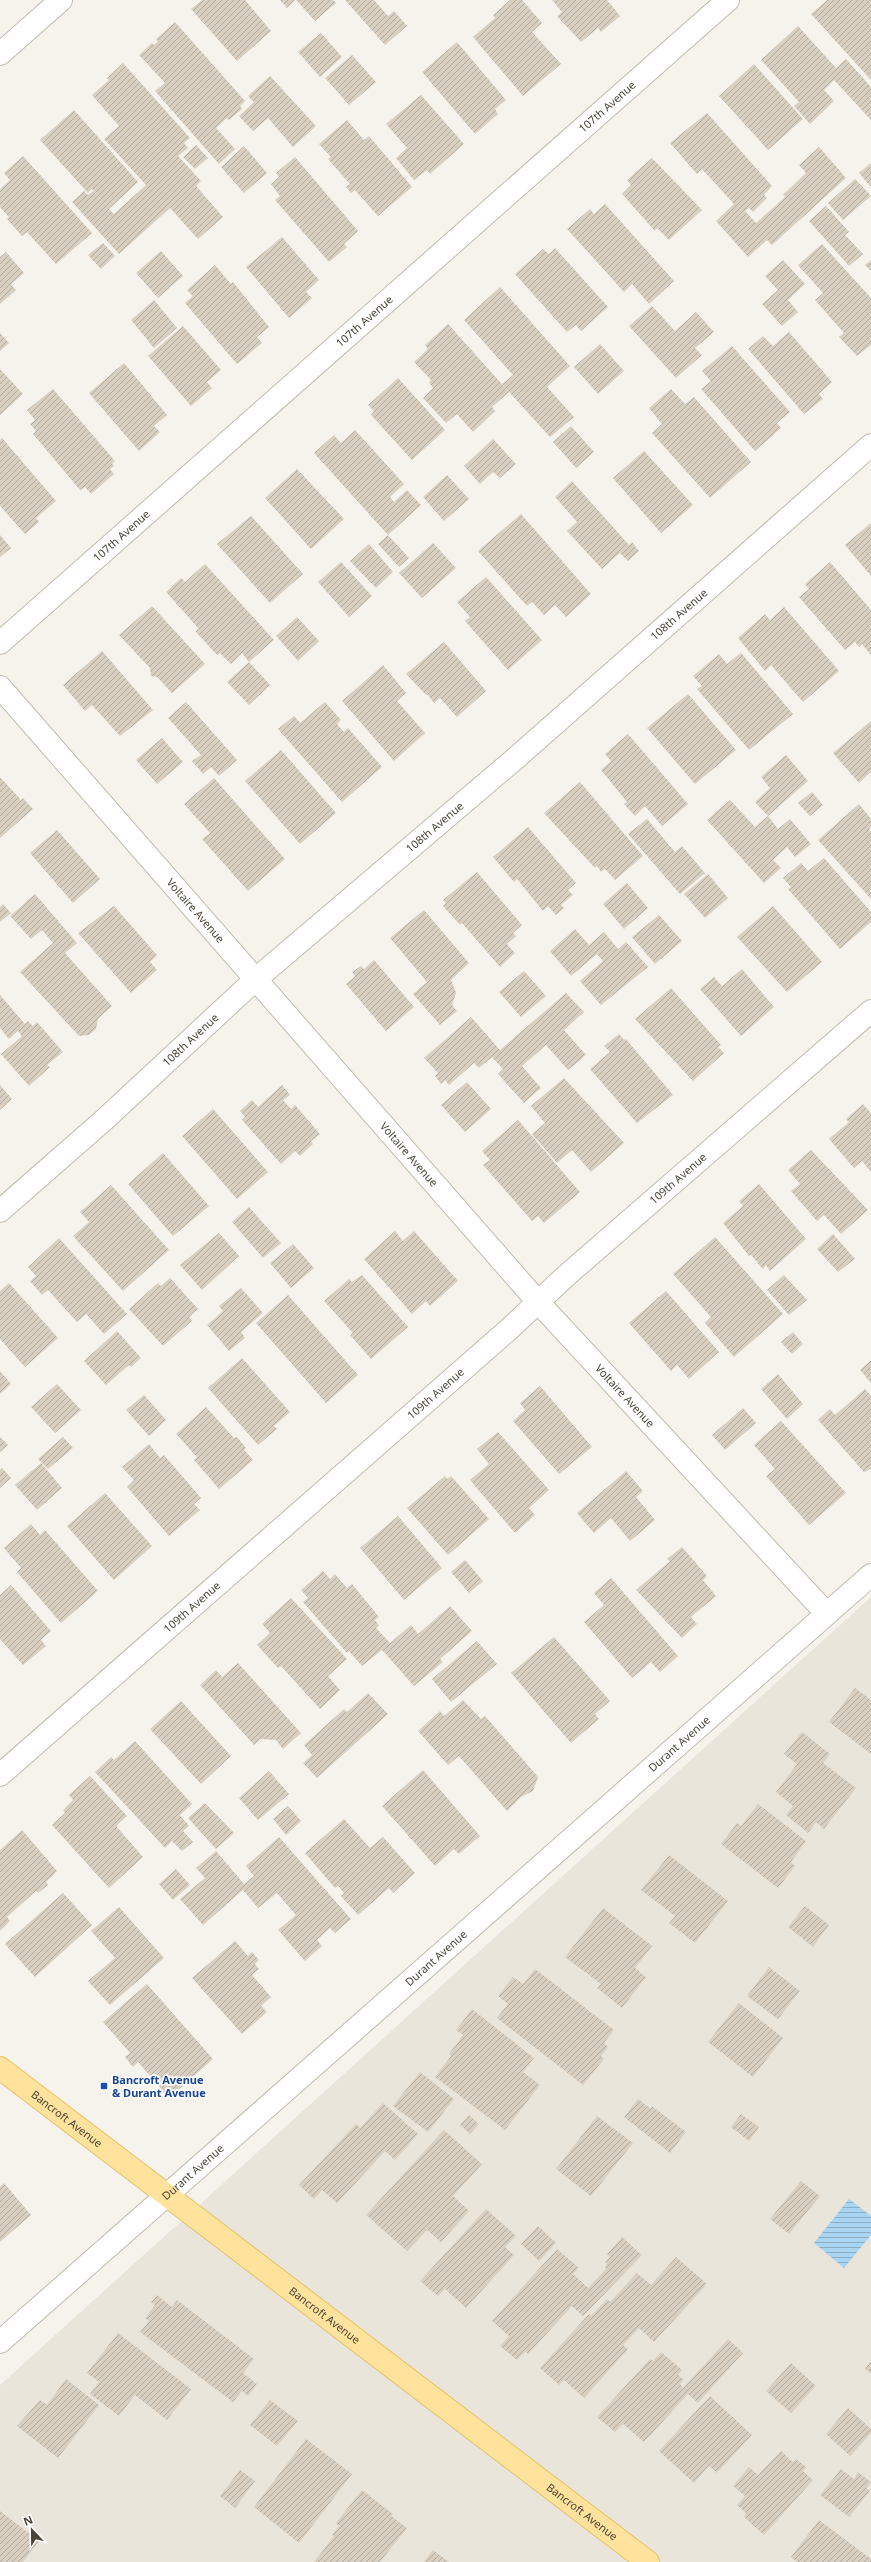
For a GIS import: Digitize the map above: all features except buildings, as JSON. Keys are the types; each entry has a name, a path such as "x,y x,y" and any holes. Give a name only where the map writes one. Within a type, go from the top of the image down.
{"main road":[{"name":"Bancroft Avenue","path":"0,2068 166,2193 648,2562"}],"street":[{"path":"0,54 61,0"},
{"name":"107th Avenue","path":"0,643 728,0"},
{"name":"108th Avenue","path":"0,1211 104,1120 256,979 516,758 871,445"},
{"name":"Voltaire Avenue","path":"0,688 538,1302 826,1613"},
{"name":"109th Avenue","path":"0,1775 871,1011"},
{"name":"Durant Avenue","path":"0,2342 166,2193 871,1574"}],"shaded area":[{"path":"871,1597 871,2562 0,2562 0,2385"}],"water":[{"path":"849,2199 871,2216 871,2235 844,2268 814,2243"}],"place":[{"name":"Bancroft Avenue & Durant Avenue","path":"104,2086"}]}
